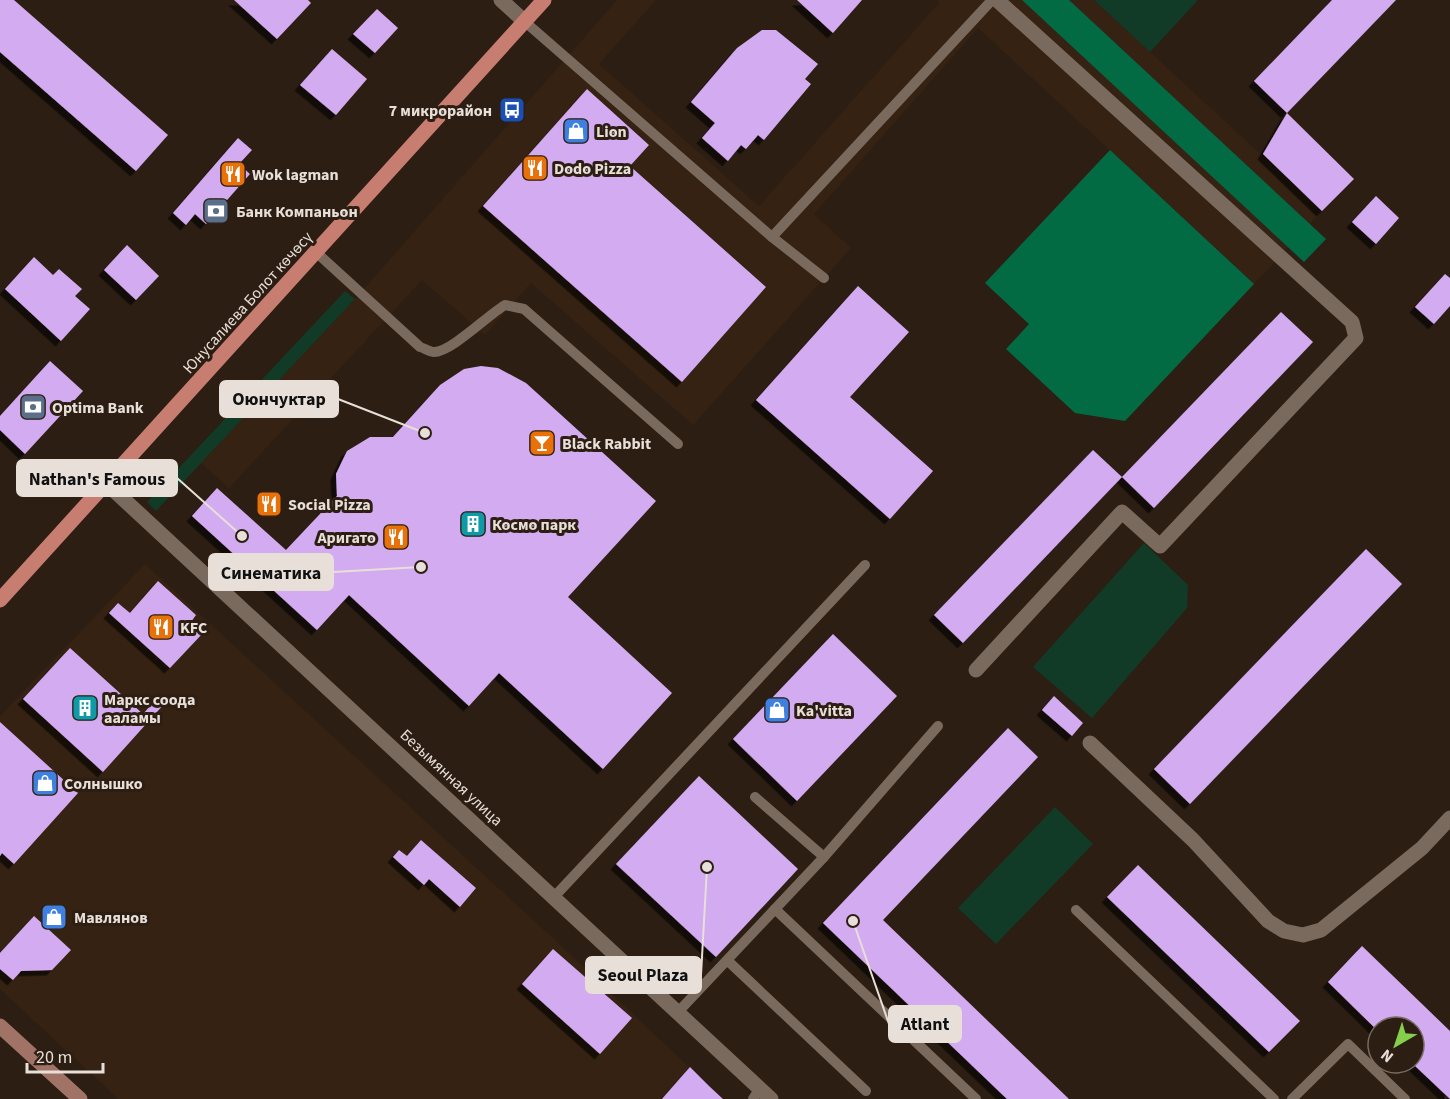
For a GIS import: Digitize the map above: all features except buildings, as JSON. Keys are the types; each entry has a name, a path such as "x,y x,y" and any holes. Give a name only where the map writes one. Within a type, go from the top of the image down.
{"main road":[{"name":"Юнусалиева Болот көчөсү","path":"0,600 544,0"},
{"path":"0,1026 80,1099"}],"street":[{"path":"501,0 524,21"},
{"path":"976,670 1122,512 1160,546 1356,338 1352,322 997,0"},
{"name":"Безымянная улица","path":"106,483 679,1011 756,1094 771,1099"},
{"path":"1090,743 1193,840 1268,921 1284,931 1303,935 1321,930 1422,848 1450,818"}],"lane":[{"path":"772,237 992,0"},
{"path":"524,21 772,237 824,278"},
{"path":"317,253 420,347 434,352 448,347 487,316 505,305 524,309 678,444"},
{"path":"554,897 865,565"},
{"path":"679,1011 824,857 938,726"},
{"path":"755,797 824,857"},
{"path":"775,909 976,1099"},
{"path":"1076,910 1274,1099"},
{"path":"728,961 866,1091"},
{"path":"1292,1099 1348,1044 1405,1099"}],"shaded area":[{"path":"617,0 656,0 599,64 759,206 939,3 937,0 1094,0 1322,211 1254,284 978,28 814,214 851,248 693,425 531,283 485,335 422,280 229,488 201,463 355,299","holes":["587,89 649,144 630,166 766,287 682,382 484,206"]},
{"path":"145,564 554,939 709,1086 706,1091 715,1099 118,1099 0,989 0,716"}],"green space":[{"path":"1022,0 1069,0 1326,239 1304,262"},
{"path":"1094,0 1198,0 1150,52"},
{"path":"1110,150 1254,284 1125,421 1075,413 1006,349 1029,324 985,283"},
{"path":"345,291 355,299 156,511 147,502"},
{"path":"1144,543 1188,585 1187,608 1092,718 1033,667"},
{"path":"1055,807 1093,844 996,944 958,908"}],"place":[{"name":"7 микрорайон","path":"512,110"},
{"name":"Lion","path":"576,131"},
{"name":"Dodo Pizza","path":"535,168"},
{"name":"Wok lagman","path":"233,174"},
{"name":"Банк Компаньон","path":"216,211"},
{"name":"Optima Bank","path":"33,407"},
{"name":"Оюнчуктар","path":"425,433"},
{"name":"Black Rabbit","path":"542,443"},
{"name":"Social Pizza","path":"269,504"},
{"name":"Космо парк","path":"473,524"},
{"name":"Nathan's Famous","path":"242,536"},
{"name":"Аригато","path":"396,537"},
{"name":"Синематика","path":"421,567"},
{"name":"KFC","path":"161,627"},
{"name":"Маркс соода ааламы","path":"85,708"},
{"name":"Ka'vitta","path":"777,710"},
{"name":"Солнышко","path":"45,783"},
{"name":"Seoul Plaza","path":"707,867"},
{"name":"Мавлянов","path":"54,917"},
{"name":"Atlant","path":"853,921"}]}
